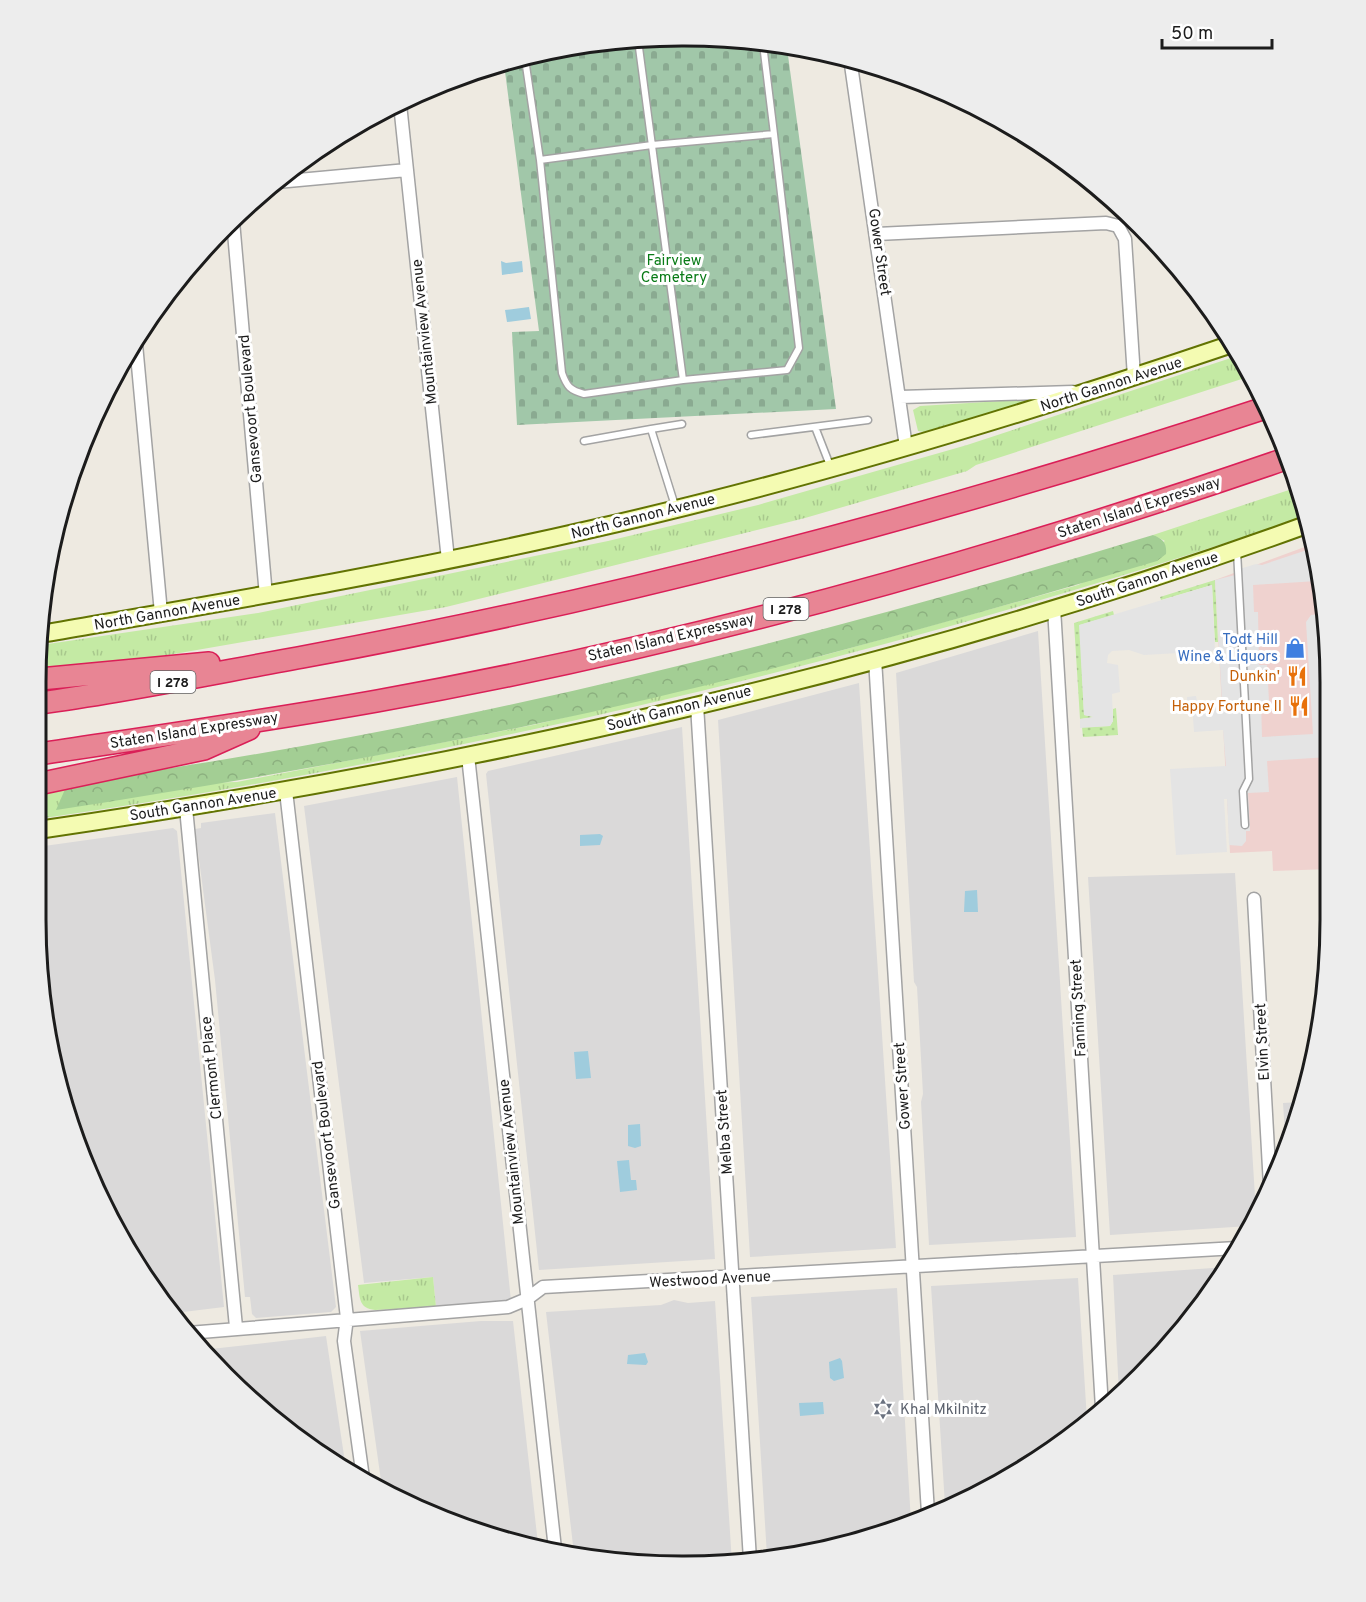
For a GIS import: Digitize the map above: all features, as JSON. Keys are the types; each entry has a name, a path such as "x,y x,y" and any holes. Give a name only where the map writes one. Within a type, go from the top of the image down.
{"highway":[{"name":"I 278","path":"47,702 149,686 514,615 730,564 967,501 1258,410"},
{"name":"Staten Island Expressway","path":"47,753 273,718 483,680 750,619 993,552 1279,461"},
{"path":"47,678 306,656"},
{"path":"47,782 204,749 273,718"}],"street":[{"name":"Gower Street","path":"852,69 906,447"},
{"name":"Mountainview Avenue","path":"401,112 448,560"},
{"path":"293,181 407,170"},
{"path":"877,234 1106,223 1118,226 1125,238 1134,377"},
{"name":"Gansevoort Boulevard","path":"234,232 266,596"},
{"name":"North Gannon Avenue","path":"49,633 266,596 448,560 676,509 906,447 1092,392 1223,347"},
{"path":"137,357 161,613"},
{"path":"900,397 1092,392"},
{"name":"South Gannon Avenue","path":"47,829 286,791 468,756 697,705 875,659 1054,608 1237,550 1300,527"},
{"name":"Fanning Street","path":"1054,608 1101,1399"},
{"name":"Gower Street","path":"875,659 928,1507"},
{"name":"Melba Street","path":"697,705 749,1552"},
{"name":"Mountainview Avenue","path":"468,756 554,1542"},
{"name":"Gansevoort Boulevard","path":"286,791 347,1318 344,1341 362,1468"},
{"name":"Clermont Place","path":"186,808 236,1327"},
{"name":"Elvin Street","path":"1254,899 1269,1168"},
{"name":"Westwood Avenue","path":"198,1332 347,1318 508,1307 527,1299 543,1287 1227,1249"}],"lane":[{"path":"639,48 682,380"},
{"path":"526,66 540,160 562,374 567,387 584,394 682,380 788,370 794,360 799,348 764,52"},
{"path":"540,160 652,145 774,134"},
{"path":"751,435 868,420"},
{"path":"584,441 682,424"},
{"path":"815,427 831,468"},
{"path":"651,429 676,509"},
{"path":"1237,550 1249,779 1243,791 1245,825"}],"shaded area":[{"path":"1304,547 1314,600 1318,641 1319,869 1273,871 1272,851 1230,853 1215,580"},
{"path":"1305,551 1311,581 1253,585 1254,612 1258,612 1259,665 1267,665 1269,701 1261,702 1262,737 1313,734 1306,622 1311,615 1315,615 1318,641 1319,758 1267,761 1269,792 1248,793 1250,831 1246,831 1246,841 1242,846 1229,845 1227,799 1224,799 1227,852 1176,855 1170,769 1226,766 1223,730 1194,732 1192,703 1187,702 1187,697 1196,696 1197,701 1222,700 1215,580 1235,575 1236,570 1256,564 1262,565"},
{"path":"1212,585 1215,651 1144,655 1129,650 1112,651 1108,655 1107,663 1118,665 1120,692 1112,694 1113,721 1110,726 1080,728 1080,719 1094,717 1084,715 1079,625"},
{"path":"1038,631 1076,1237 929,1245 917,987 914,982 896,673"},
{"path":"859,683 896,1248 750,1257 718,720"},
{"path":"682,727 715,1259 539,1270 486,774 488,771"},
{"path":"457,777 511,1301 436,1307 433,1277 364,1283 304,806"},
{"path":"275,813 336,1307 331,1312 256,1318 252,1314 250,1297 245,1297 215,980 195,829 201,828 201,823"},
{"path":"173,828 177,831 224,1307 183,1312 178,1306 154,1273 112,1201 80,1124 68,1084 52,1002 48,961 47,846"},
{"path":"1235,873 1255,1199 1240,1227 1110,1235 1088,877"},
{"path":"1292,1102 1285,1128 1283,1103"},
{"path":"1215,1268 1162,1339 1118,1383 1113,1275"},
{"path":"1078,1278 1086,1411 1037,1448 965,1490 945,1499 931,1286"},
{"path":"897,1288 910,1513 848,1534 767,1550 751,1297"},
{"path":"674,1300 688,1303 715,1301 731,1553 683,1556 641,1554 573,1545 546,1312 661,1305"},
{"path":"481,1321 513,1321 537,1538 478,1522 439,1507 381,1479 360,1331"},
{"path":"326,1336 344,1457 263,1398 213,1349"}],"green space":[{"name":"Fairview Cemetery","path":"683,46 725,48 788,56 836,409 517,425 512,332 539,331 505,72 559,59 641,48"},
{"path":"1230,358 1242,379 976,465 967,471 805,518 446,607 145,659 47,672 48,644 258,613 608,541 758,505 967,445"},
{"path":"1019,400 1025,402 924,432 918,431 913,410 920,406"},
{"path":"1290,490 1298,519 993,614 836,657 678,696 360,765 199,794 47,818 47,792 66,787 237,782 533,725 825,655 1078,585 1165,541 1153,535"},
{"path":"1153,535 1162,540 1166,547 1166,554 1157,561 924,628 767,670 610,708 412,749 56,810 66,787 393,729 629,678 805,634"},
{"path":"1215,580 1218,642 1215,642 1212,585 1161,600 1160,597"},
{"path":"1113,611 1114,615 1080,625 1084,715 1094,717 1080,719 1074,623"},
{"path":"1116,708 1118,735 1083,737 1082,727 1110,726 1113,721 1113,709"},
{"path":"433,1277 436,1307 375,1310 363,1305 360,1299 358,1285"}],"water":[{"path":"501,261 506,263 522,261 523,272 502,275"},
{"path":"529,307 531,319 507,322 505,310"},
{"path":"600,834 603,836 600,845 580,846 580,835"},
{"path":"977,890 978,912 964,912 965,891"},
{"path":"588,1051 591,1078 576,1079 574,1052"},
{"path":"640,1124 641,1146 635,1148 628,1146 628,1125"},
{"path":"629,1160 631,1180 636,1180 637,1190 620,1192 617,1161"},
{"path":"645,1353 648,1362 646,1365 627,1364 628,1355"},
{"path":"840,1358 844,1378 834,1381 830,1378 829,1362"},
{"path":"823,1402 824,1414 800,1416 799,1403"}],"place":[{"name":"Todt Hill Wine & Liquors","path":"1295,648"},
{"name":"Dunkin'","path":"1297,676"},
{"name":"Happy Fortune II","path":"1299,706"},
{"name":"Khal Mkilnitz","path":"883,1409"}]}
